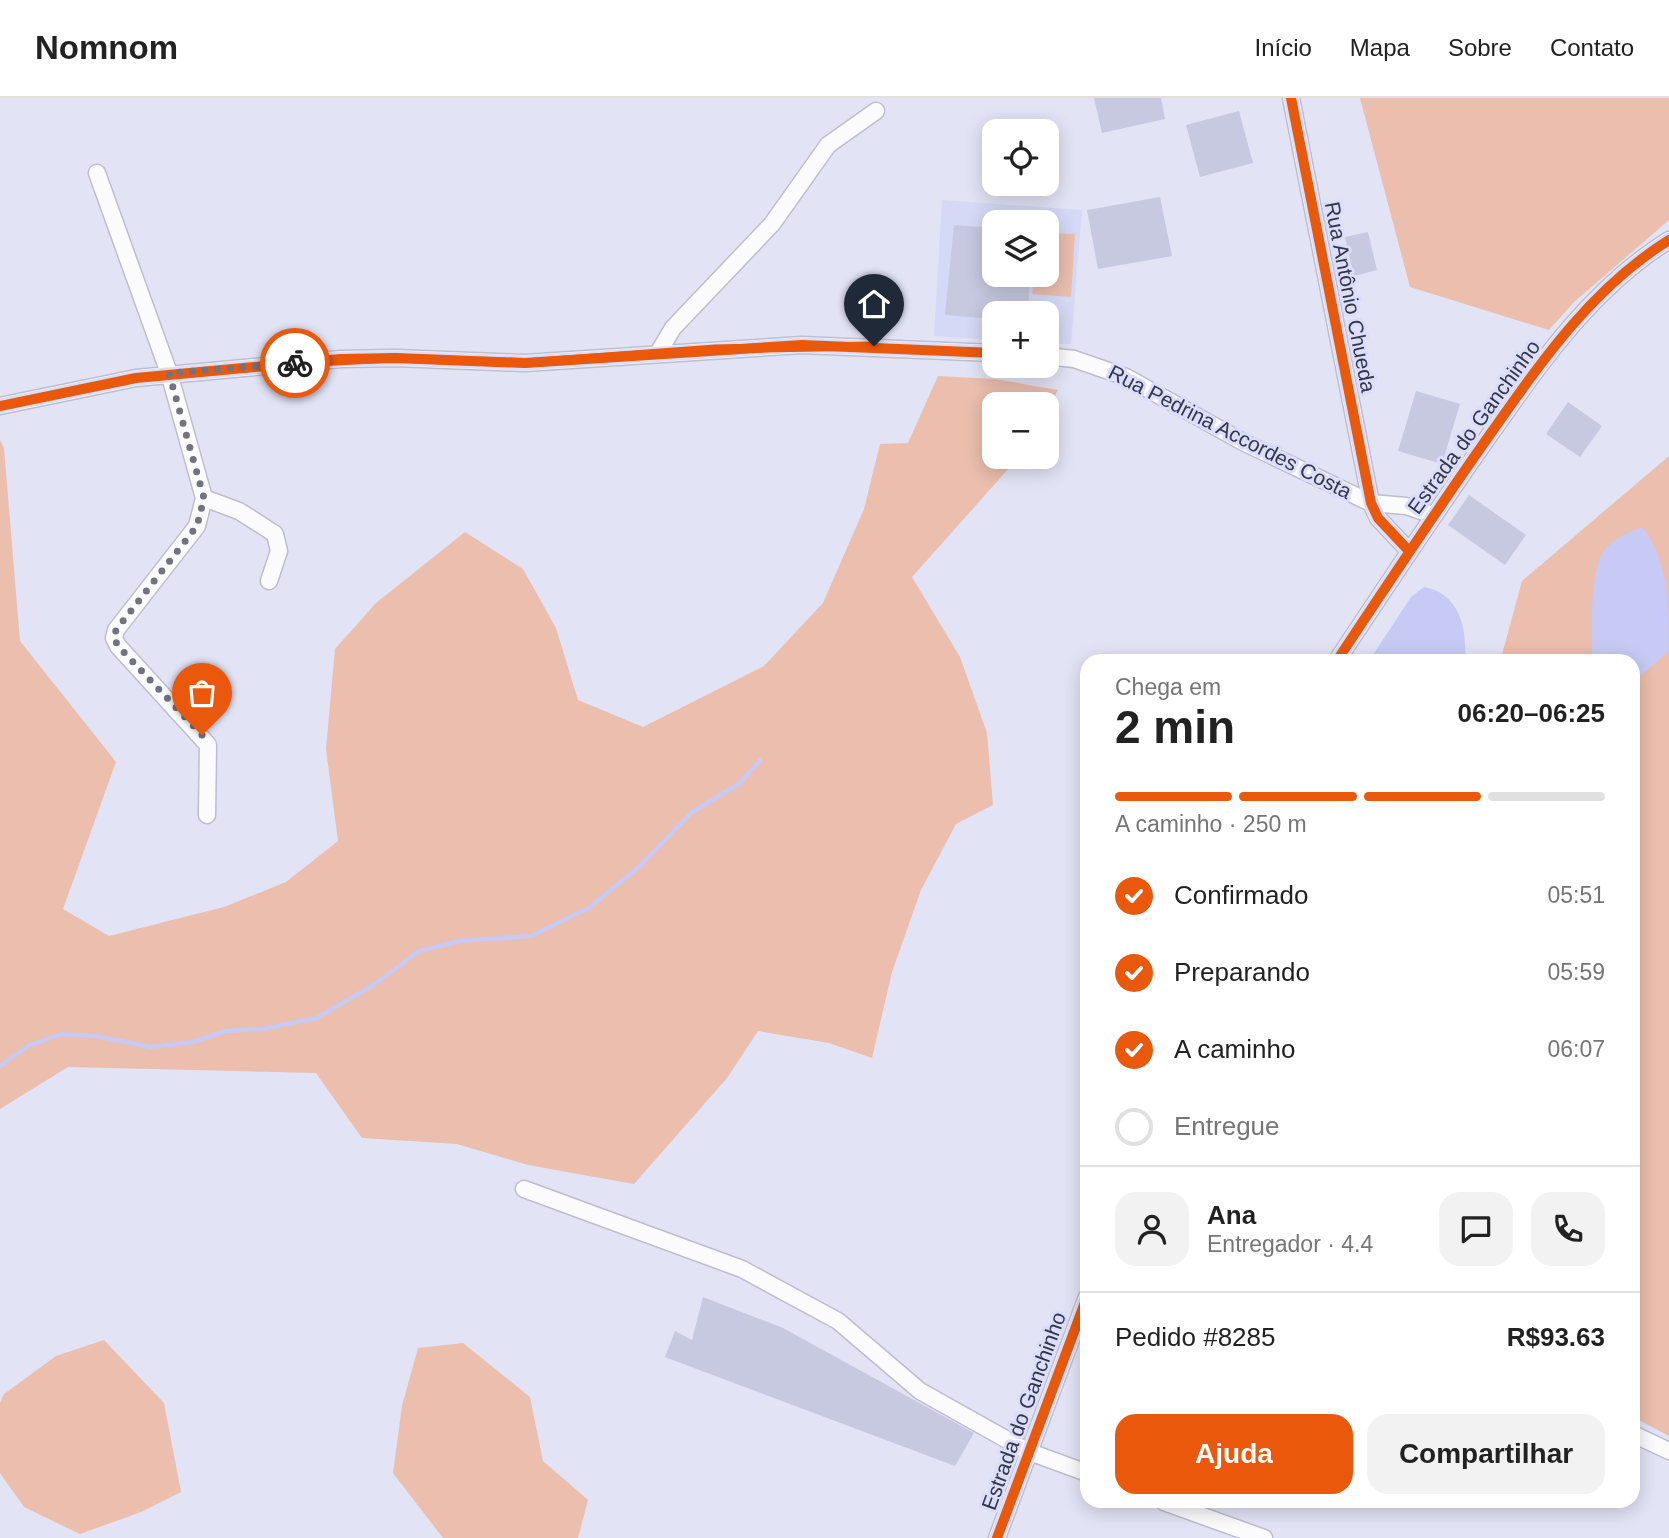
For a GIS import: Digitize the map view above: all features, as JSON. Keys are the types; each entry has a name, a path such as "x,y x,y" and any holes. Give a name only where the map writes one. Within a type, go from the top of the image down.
{"street":[{"name":"Rua Antônio Chueda","path":"1291,98 1371,503"},
{"path":"658,353 673,328 772,224 828,145 876,111"},
{"path":"97,173 169,373 204,498 197,526 116,630 114,638 118,646 208,745 207,815"},
{"name":"Estrada do Ganchinho","path":"1341,654 1433,516 1576,320 1622,272 1669,240"},
{"path":"0,406 95,385 169,373 369,358 525,363 658,353 834,345 982,352"},
{"name":"Rua Pedrina Accordes Costa","path":"1059,357 1074,359 1126,377 1243,442 1371,503 1406,506 1433,516"},
{"path":"204,498 239,511 275,534 278,551 269,581"},
{"name":"Rua Pedrina Accordes Costa","path":"1371,503 1378,518 1409,551"},
{"path":"524,1189 741,1269 838,1321 920,1391 1027,1451 1080,1470"},
{"name":"Estrada do Ganchinho","path":"997,1538 1027,1451 1080,1315"},
{"path":"1640,1437 1669,1451"},
{"path":"1181,1508 1264,1538"}],"shaded area":[{"path":"1360,98 1669,98 1669,220 1574,302 1549,330 1410,287"},
{"path":"942,200 1082,210 1071,344 1059,344 1059,301 982,301 982,339 934,336"},
{"path":"1059,233 1075,234 1071,297 1032,294 1033,287 1059,287"},
{"path":"938,376 995,379 1058,390 982,392 982,469 1008,469 912,577 960,657 987,733 993,805 956,824 921,890 892,972 872,1058 829,1043 758,1031 727,1078 634,1184 528,1165 457,1144 362,1138 316,1073 68,1067 0,1109 0,440 4,448 20,641 116,762 63,909 109,936 224,907 286,882 338,841 326,749 335,649 376,603 465,532 523,569 556,628 578,700 643,727 764,666 823,603 864,509 880,444 908,443"},
{"path":"1669,456 1669,1436 1640,1421 1640,654 1502,654 1522,581"},
{"path":"1642,527 1651,540 1658,554 1668,601 1669,651 1640,676 1640,654 1592,654 1593,589 1599,561 1607,547"},
{"path":"1424,587 1446,597 1454,605 1463,626 1465,654 1374,654 1411,597"},
{"path":"104,1340 164,1403 181,1492 141,1512 80,1534 24,1507 0,1473 0,1403 4,1394 56,1356"},
{"path":"463,1343 530,1397 543,1461 588,1500 578,1538 443,1538 393,1473 402,1406 418,1348"}],"building":[{"path":"1094,98 1161,98 1165,119 1102,133"},
{"path":"1239,111 1253,163 1200,177 1186,125"},
{"path":"1160,197 1172,256 1098,269 1087,210"},
{"path":"954,225 982,227 982,287 1029,287 1029,301 982,301 982,318 945,315"},
{"path":"1368,232 1377,270 1354,276 1345,237"},
{"path":"1416,391 1460,404 1442,464 1398,451"},
{"path":"1568,402 1602,426 1580,457 1546,434"},
{"path":"1469,495 1526,535 1505,565 1448,525"},
{"path":"703,1297 783,1328 974,1433 955,1466 665,1357 675,1331 692,1340"}],"waterway":[{"path":"0,1066 28,1046 62,1034 95,1036 151,1047 193,1042 226,1031 263,1029 317,1018 375,984 419,951 460,941 531,936 589,908 640,866 691,813 740,783 760,760"}],"cycle path":[{"path":"1291,98 1371,503 1378,518 1409,551"},
{"path":"1341,654 1549,353 1592,303 1616,280 1669,240"},
{"path":"0,406 136,378 341,359 395,358 525,363 802,345 982,352"},
{"path":"997,1538 1080,1316"}],"way so far":[{"path":"202,735 118,646 114,638 116,630 197,526 203,512 204,498 169,373 295,363"}],"route":[{"path":"295,363 395,358 499,364 715,349 802,345 874,346"}]}
